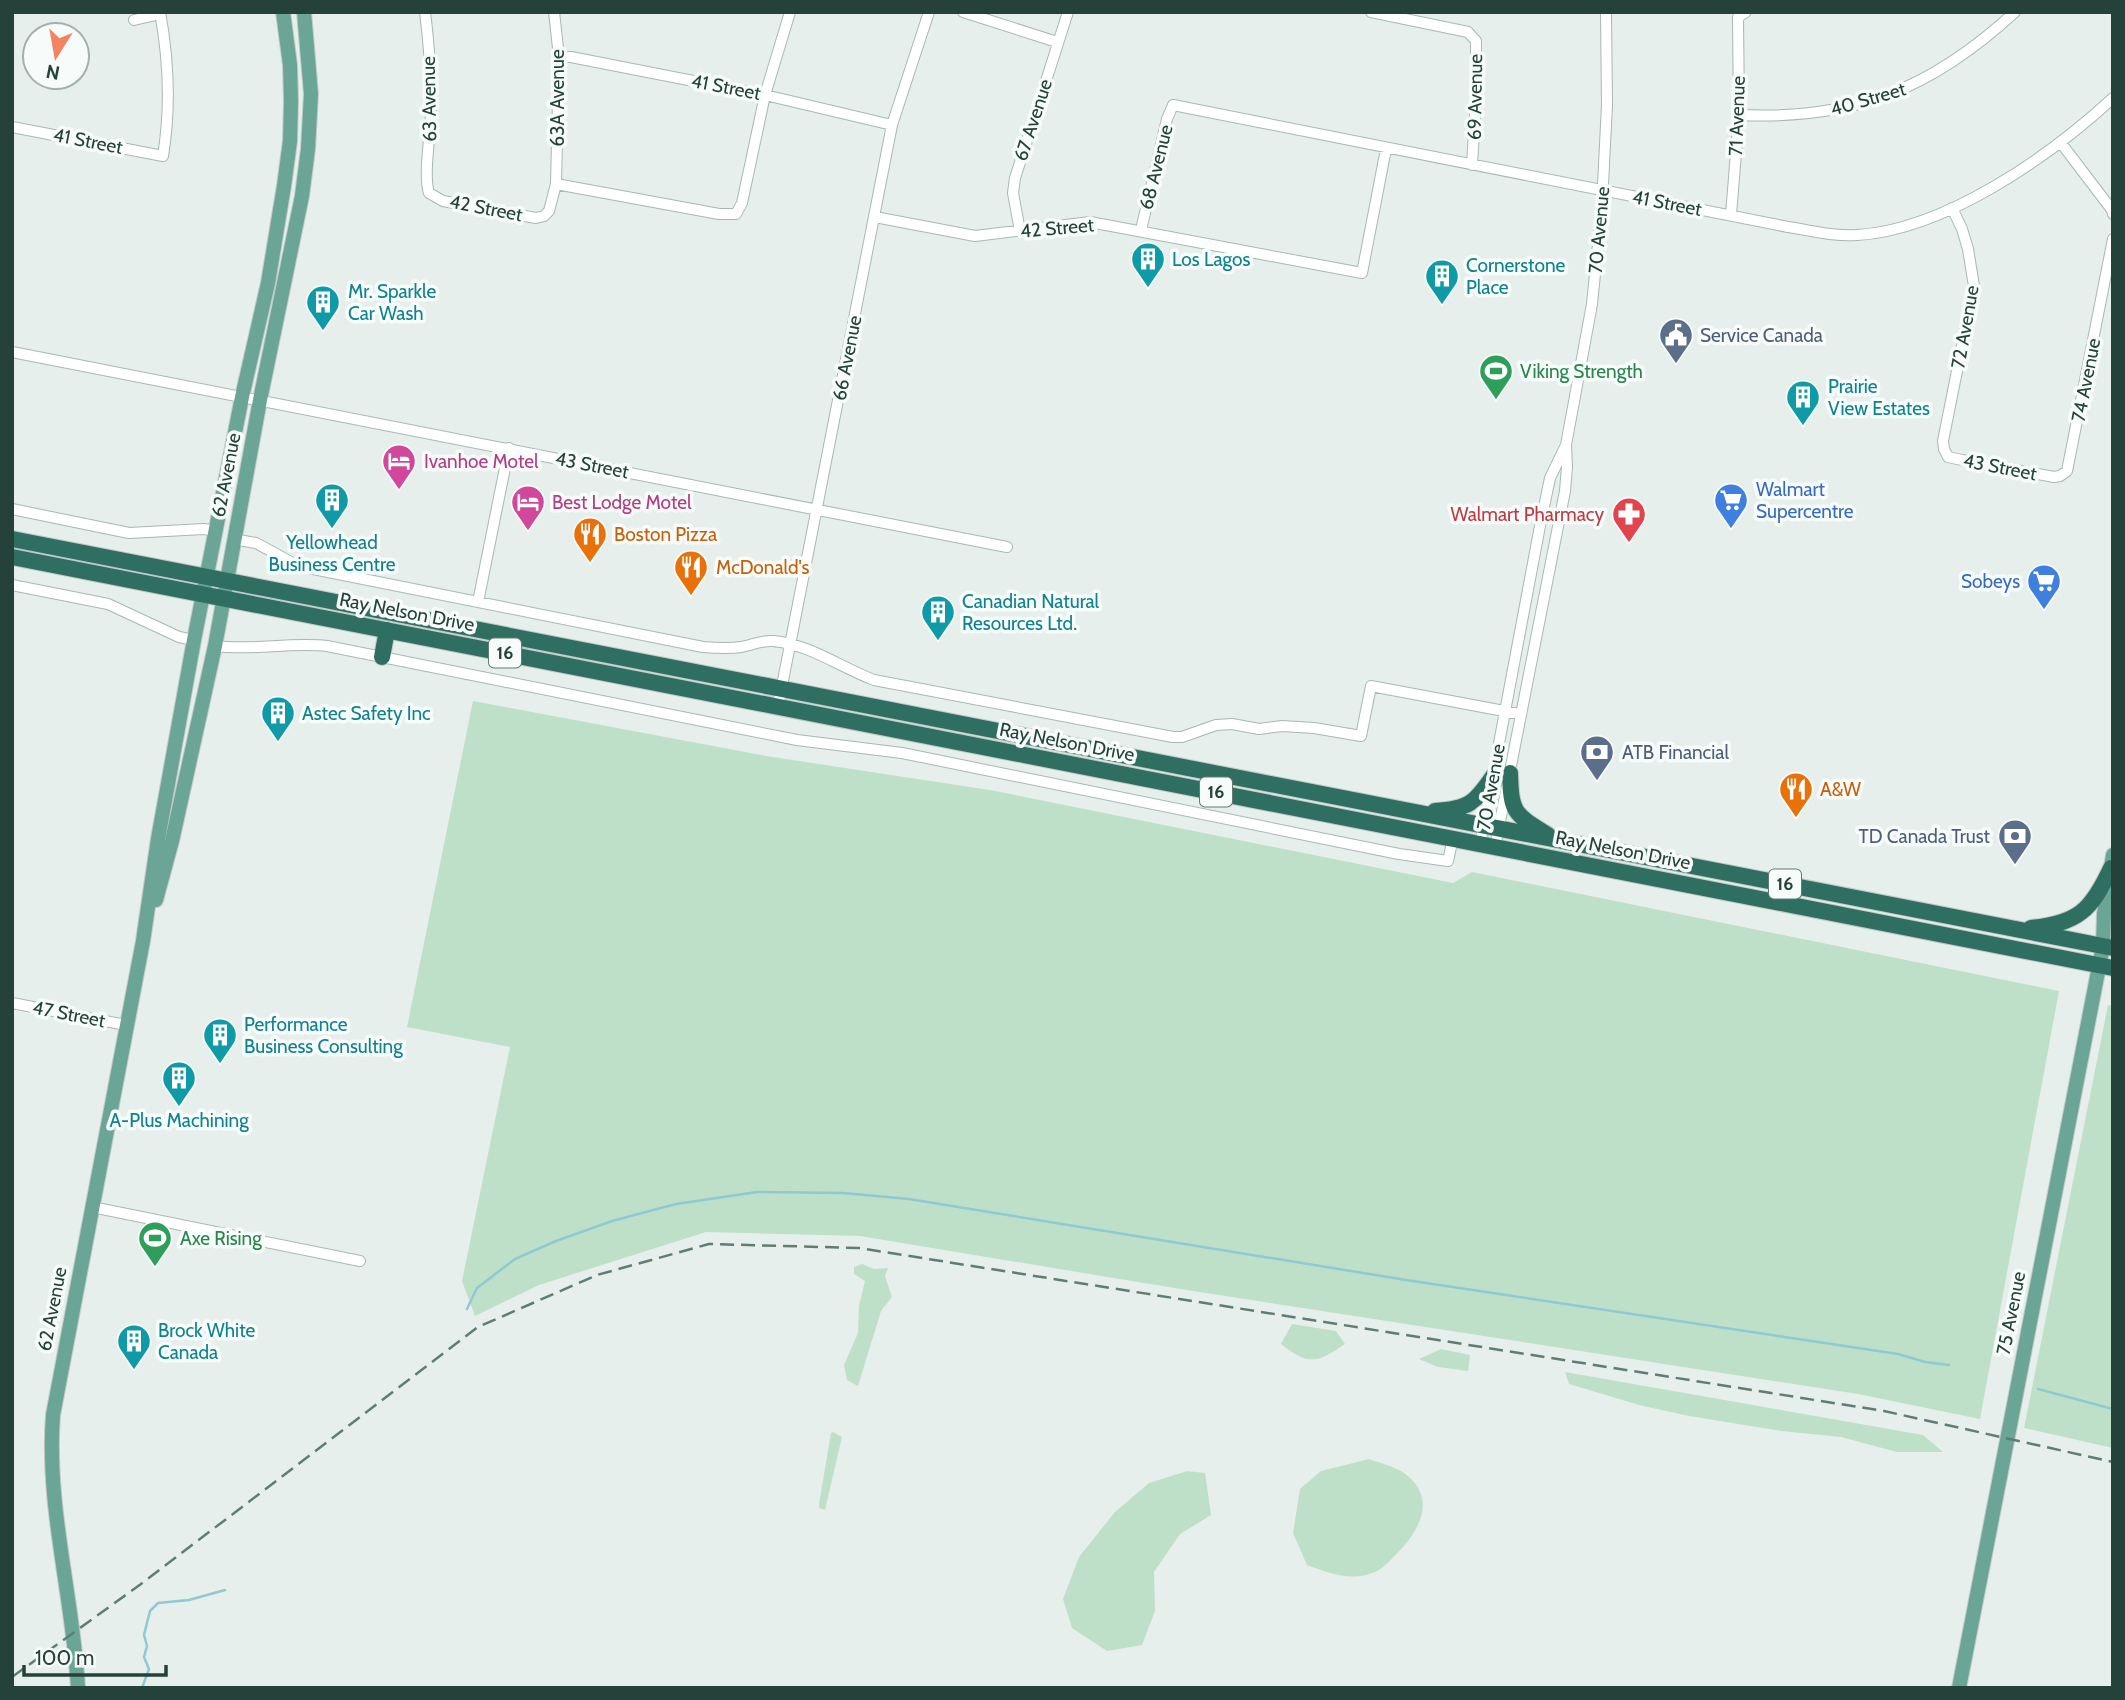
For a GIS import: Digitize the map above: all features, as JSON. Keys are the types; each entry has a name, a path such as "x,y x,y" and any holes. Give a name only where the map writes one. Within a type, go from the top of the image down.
{"highway":[{"name":"Ray Nelson Drive","path":"12,539 227,579 780,698 1453,838 2106,966"},
{"name":"Ray Nelson Drive","path":"12,557 387,630 1411,812 2108,947"},
{"path":"382,657 387,630"},
{"path":"1411,812 1466,807 1502,774 1515,811 1524,820 1556,840"},
{"path":"2014,930 2053,925 2077,917 2092,904 2112,862"}],"main road":[{"name":"62 Avenue","path":"78,1688 53,1491 51,1448 59,1378 143,941 158,839 194,640 242,397 268,284 290,141 290,65 283,12"},
{"name":"62 Avenue","path":"143,941 172,841 215,646 233,539 296,228 307,164 311,94 304,12"},
{"name":"75 Avenue","path":"2108,947 2104,914 2112,862"},
{"name":"75 Avenue","path":"1959,1688 2113,924"}],"street":[{"name":"63 Avenue","path":"425,12 431,112 426,185"},
{"name":"63A Avenue","path":"554,12 559,57 556,184"},
{"path":"556,184 719,214 736,214 742,203 765,95 790,12"},
{"name":"66 Avenue","path":"780,698 892,125 929,12"},
{"path":"963,12 1057,42"},
{"name":"67 Avenue","path":"1020,231 1013,192 1014,178 1068,12"},
{"name":"69 Avenue","path":"1371,12 1468,32 1476,41 1472,165"},
{"name":"70 Avenue","path":"1488,845 1502,774 1520,715 1565,491 1566,445 1592,304 1603,190 1607,104 1606,12"},
{"name":"40 Street","path":"1739,115 1802,115 1843,109 1883,98 1922,81 1983,41 2015,12"},
{"name":"41 Street","path":"12,127 163,156 169,124 169,73 160,13"},
{"path":"134,20 160,13"},
{"name":"71 Avenue","path":"1731,215 1739,115 1742,15"},
{"name":"41 Street","path":"559,57 571,57 765,95 892,125"},
{"path":"2113,98 2061,143 2112,209 2113,214"},
{"name":"41 Street","path":"1173,105 1731,215 1834,234 1857,235 1888,231 1916,223 1951,208 2022,169 2061,143"},
{"name":"68 Avenue","path":"1141,230 1167,119 1173,105"},
{"name":"42 Street","path":"875,217 975,236 1090,222 1362,273 1386,149"},
{"name":"42 Street","path":"426,185 429,193 443,201 536,218 549,211 556,184"},
{"name":"72 Avenue","path":"1944,449 1974,286 1968,249 1962,229 1951,208"},
{"name":"74 Avenue","path":"2060,476 2067,471 2071,457 2113,239"},
{"name":"43 Street","path":"12,352 1007,547"},
{"name":"70 Avenue","path":"1491,828 1502,774 1504,711 1550,478 1566,445"},
{"path":"478,601 509,448"},
{"name":"43 Street","path":"1944,449 1948,457 2060,476"},
{"path":"12,509 129,533 204,529 216,531"},
{"path":"233,539 256,543 298,566 714,648 739,647 765,641 808,648 842,667 874,680 1173,737 1182,737 1216,725 1232,724 1259,729 1282,726 1314,727 1361,736 1371,686 1520,715"},
{"path":"12,585 108,604 179,637 194,640"},
{"path":"215,646 234,649 301,643 382,657 797,740 902,753 1448,862 1453,838"},
{"name":"47 Street","path":"12,1003 126,1025"},
{"path":"92,1207 360,1261"}],"green space":[{"path":"473,701 766,756 990,790 1453,883 1472,872 2059,991 1980,1419 1858,1394 1174,1288 860,1236 706,1232 539,1285 475,1316 462,1281 510,1047 407,1027"},
{"path":"2108,1005 2113,1006 2113,1448 2024,1428"},
{"path":"862,1264 874,1269 888,1268 885,1276 892,1297 881,1311 858,1386 847,1380 844,1365 858,1333 859,1306 865,1281 854,1274 854,1267"},
{"path":"1292,1324 1336,1331 1345,1344 1319,1358 1305,1359 1281,1344"},
{"path":"1441,1349 1470,1355 1468,1371 1438,1367 1419,1359"},
{"path":"1565,1372 1923,1435 1943,1452 1897,1452 1841,1437 1781,1431 1689,1416 1639,1405 1569,1384"},
{"path":"833,1432 842,1437 825,1510 819,1508 819,1504"},
{"path":"1369,1459 1404,1473 1419,1490 1423,1509 1416,1528 1393,1557 1375,1572 1349,1576 1307,1565 1293,1533 1300,1489 1321,1471"},
{"path":"1187,1471 1205,1473 1211,1515 1180,1534 1154,1572 1155,1611 1142,1645 1107,1651 1072,1628 1063,1599 1079,1557 1115,1512 1149,1483"}],"waterway":[{"path":"467,1309 477,1288 515,1259 612,1221 676,1204 757,1192 843,1193 909,1199 1406,1280 1898,1354 1925,1362 1949,1365"},
{"path":"2038,1389 2113,1409"},
{"path":"142,1688 149,1669 144,1657 147,1646 144,1635 150,1611 158,1603 189,1600 225,1590"}],"railway":[{"path":"12,1677 141,1584 478,1327 597,1275 709,1244 859,1248 1884,1411 2113,1462"}],"place":[{"name":"Los Lagos","path":"1148,289"},
{"name":"Cornerstone Place","path":"1442,306"},
{"name":"Mr. Sparkle Car Wash","path":"323,332"},
{"name":"Service Canada","path":"1676,365"},
{"name":"Viking Strength","path":"1496,401"},
{"name":"Prairie View Estates","path":"1803,427"},
{"name":"Ivanhoe Motel","path":"399,491"},
{"name":"Yellowhead Business Centre","path":"332,530"},
{"name":"Walmart Supercentre","path":"1731,530"},
{"name":"Best Lodge Motel","path":"528,532"},
{"name":"Walmart Pharmacy","path":"1629,544"},
{"name":"Boston Pizza","path":"590,564"},
{"name":"McDonald's","path":"691,597"},
{"name":"Sobeys","path":"2044,611"},
{"name":"Canadian Natural Resources Ltd.","path":"938,642"},
{"name":"Astec Safety Inc","path":"278,743"},
{"name":"ATB Financial","path":"1597,782"},
{"name":"A&W","path":"1796,819"},
{"name":"TD Canada Trust","path":"2015,866"},
{"name":"Performance Business Consulting","path":"220,1065"},
{"name":"A-Plus Machining","path":"179,1108"},
{"name":"Axe Rising","path":"155,1268"},
{"name":"Brock White Canada","path":"134,1371"}]}
